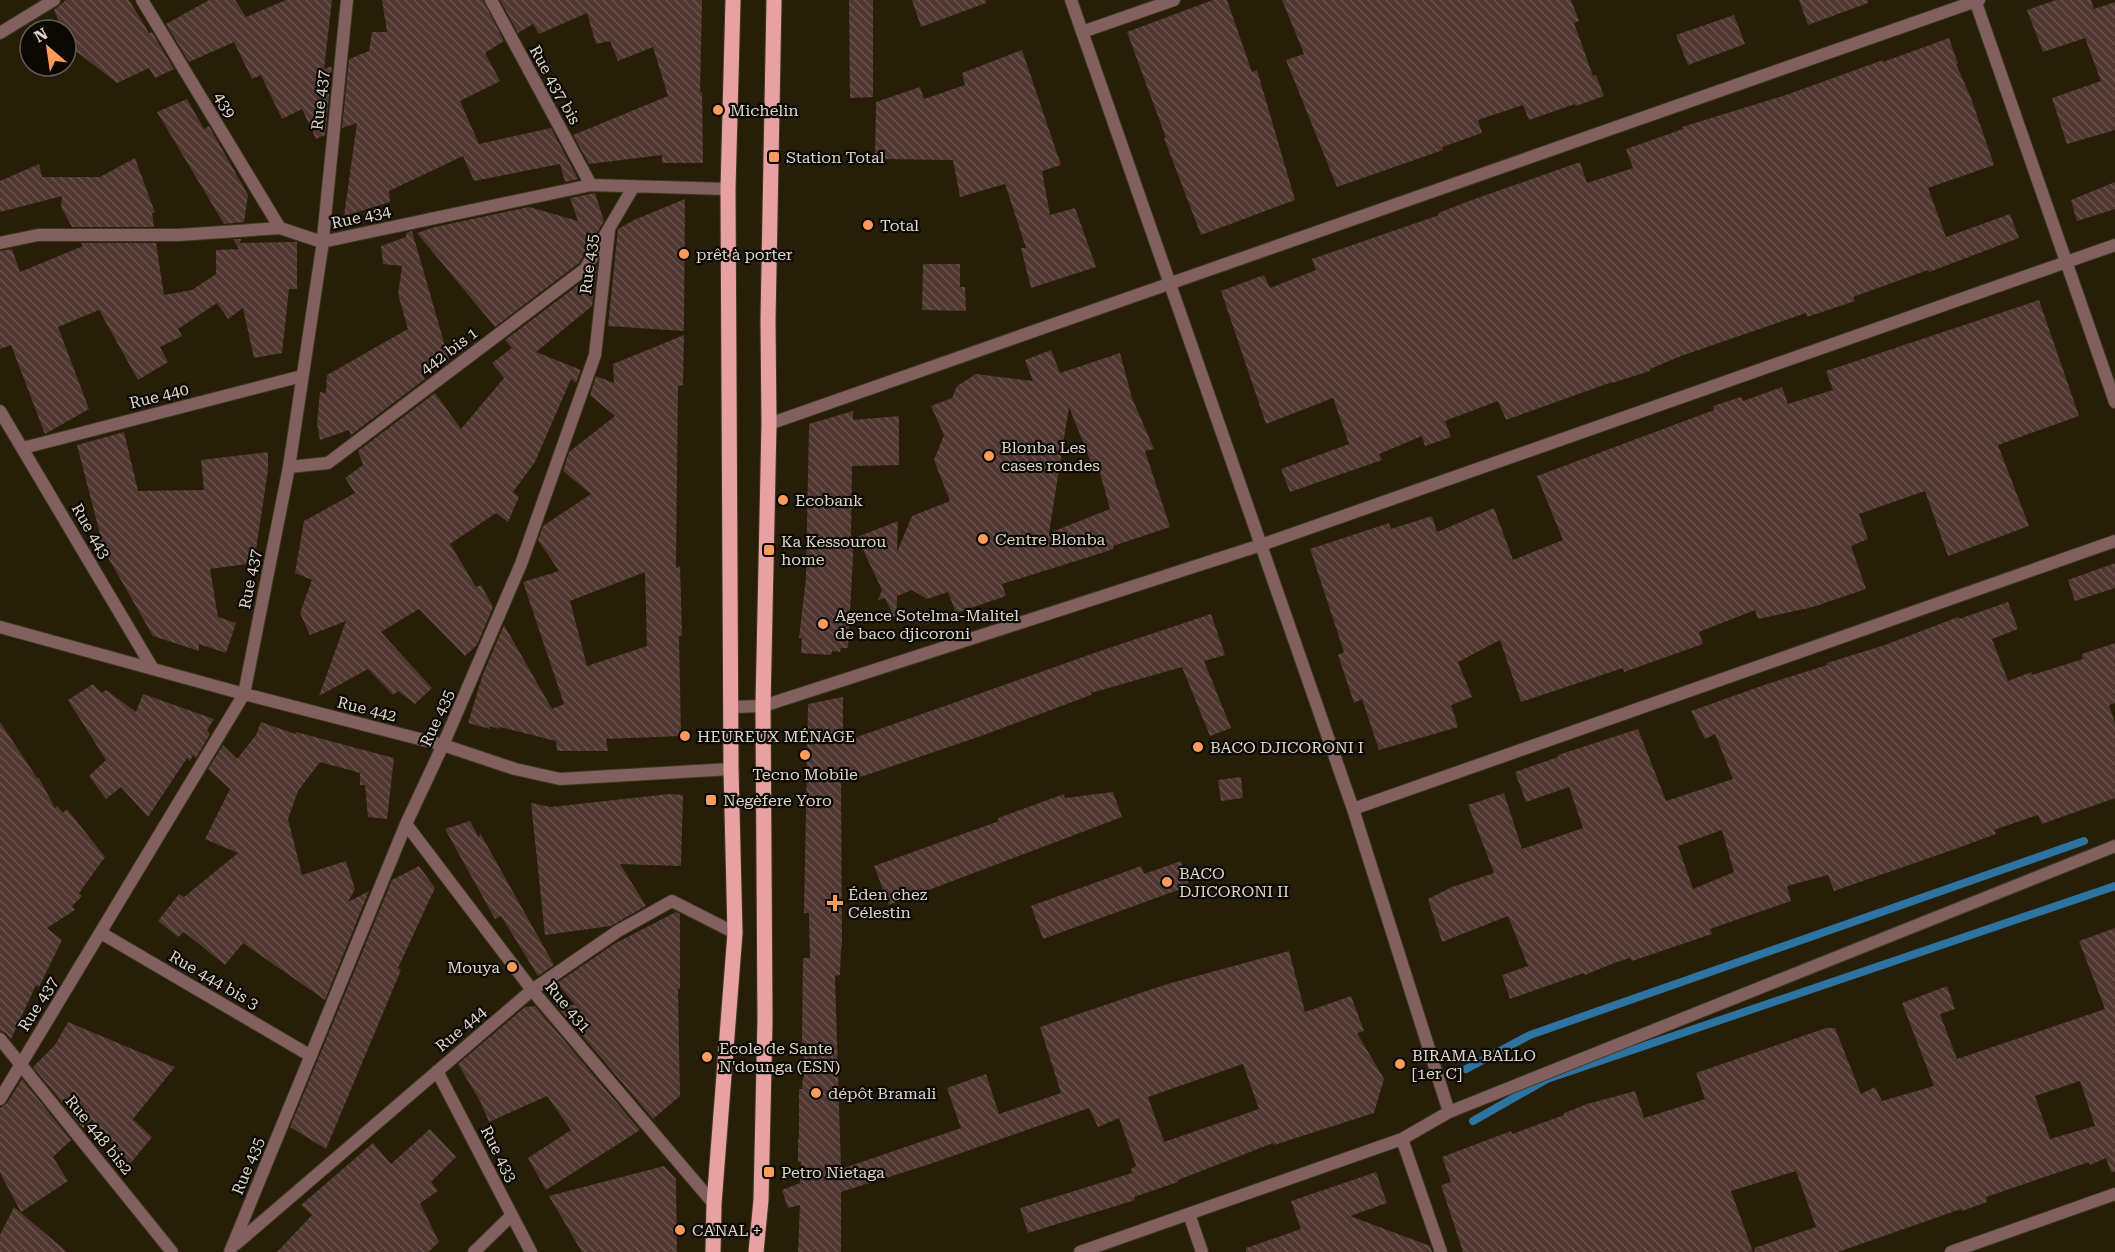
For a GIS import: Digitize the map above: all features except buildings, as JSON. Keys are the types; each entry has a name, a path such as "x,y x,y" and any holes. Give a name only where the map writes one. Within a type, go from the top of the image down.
{"main road":[{"path":"713,1252 714,1204 735,933 731,769 728,189 733,0"},
{"path":"756,1252 761,1200 765,1020 763,706 774,0"}],"street":[{"path":"0,33 54,0"},
{"name":"439","path":"142,0 280,228"},
{"name":"Rue 437","path":"0,1100 244,694 289,467 303,376 322,242 346,0"},
{"name":"Rue 437 bis","path":"491,0 591,185"},
{"path":"1071,0 1353,809 1449,1112"},
{"path":"1082,32 1174,0"},
{"path":"769,424 1976,0 2115,402"},
{"name":"Rue 434","path":"0,243 38,235 178,235 280,228 322,242 591,185 728,189"},
{"name":"Rue 435","path":"232,1249 405,824 443,745 521,564 595,355 609,230 634,186"},
{"name":"442 bis 1","path":"289,467 328,463 585,269 609,230"},
{"path":"731,707 763,706 1261,545 2115,245"},
{"name":"Rue 440","path":"23,448 303,376"},
{"name":"Rue 443","path":"0,411 153,669"},
{"path":"1353,809 2115,542"},
{"name":"Rue 442","path":"0,627 244,694 443,745 515,769 560,779 731,769"},
{"name":"Rue 431","path":"405,824 532,990 714,1204"},
{"path":"1080,1252 1402,1139 1449,1112 2115,846"},
{"name":"Rue 444","path":"232,1249 532,990 618,931 672,901 735,933"},
{"name":"Rue 444 bis 3","path":"101,933 311,1056"},
{"name":"Rue 448 bis2","path":"0,1039 172,1252"},
{"name":"Rue 433","path":"437,1071 531,1252"},
{"path":"1402,1139 1441,1252"},
{"path":"1951,1252 2115,1194"},
{"path":"1189,1214 1202,1252"},
{"path":"474,1252 512,1215"}],"waterway":[{"path":"1466,1069 1530,1035 2084,841"},
{"path":"1473,1121 1547,1079 2115,886"}],"place":[{"name":"Michelin","path":"718,110"},
{"name":"Station Total","path":"774,157"},
{"name":"Total","path":"868,225"},
{"name":"prêt à porter","path":"684,254"},
{"name":"Blonba Les cases rondes","path":"989,456"},
{"name":"Ecobank","path":"783,500"},
{"name":"Centre Blonba","path":"983,539"},
{"name":"Ka Kessourou home","path":"769,550"},
{"name":"Agence Sotelma-Malitel de baco djicoroni","path":"823,624"},
{"name":"HEUREUX MÉNAGE","path":"685,736"},
{"name":"BACO DJICORONI I","path":"1198,747"},
{"name":"Tecno Mobile","path":"805,755"},
{"name":"Negèfere Yoro","path":"711,800"},
{"name":"BACO DJICORONI II","path":"1167,882"},
{"name":"Éden chez Célestin","path":"835,903"},
{"name":"Mouya","path":"512,967"},
{"name":"Ecole de Sante N'dounga (ESN)","path":"707,1057"},
{"name":"BIRAMA BALLO [1er C]","path":"1400,1064"},
{"name":"dépôt Bramali","path":"816,1093"},
{"name":"Petro Nietaga","path":"769,1172"},
{"name":"CANAL +","path":"680,1230"}]}
